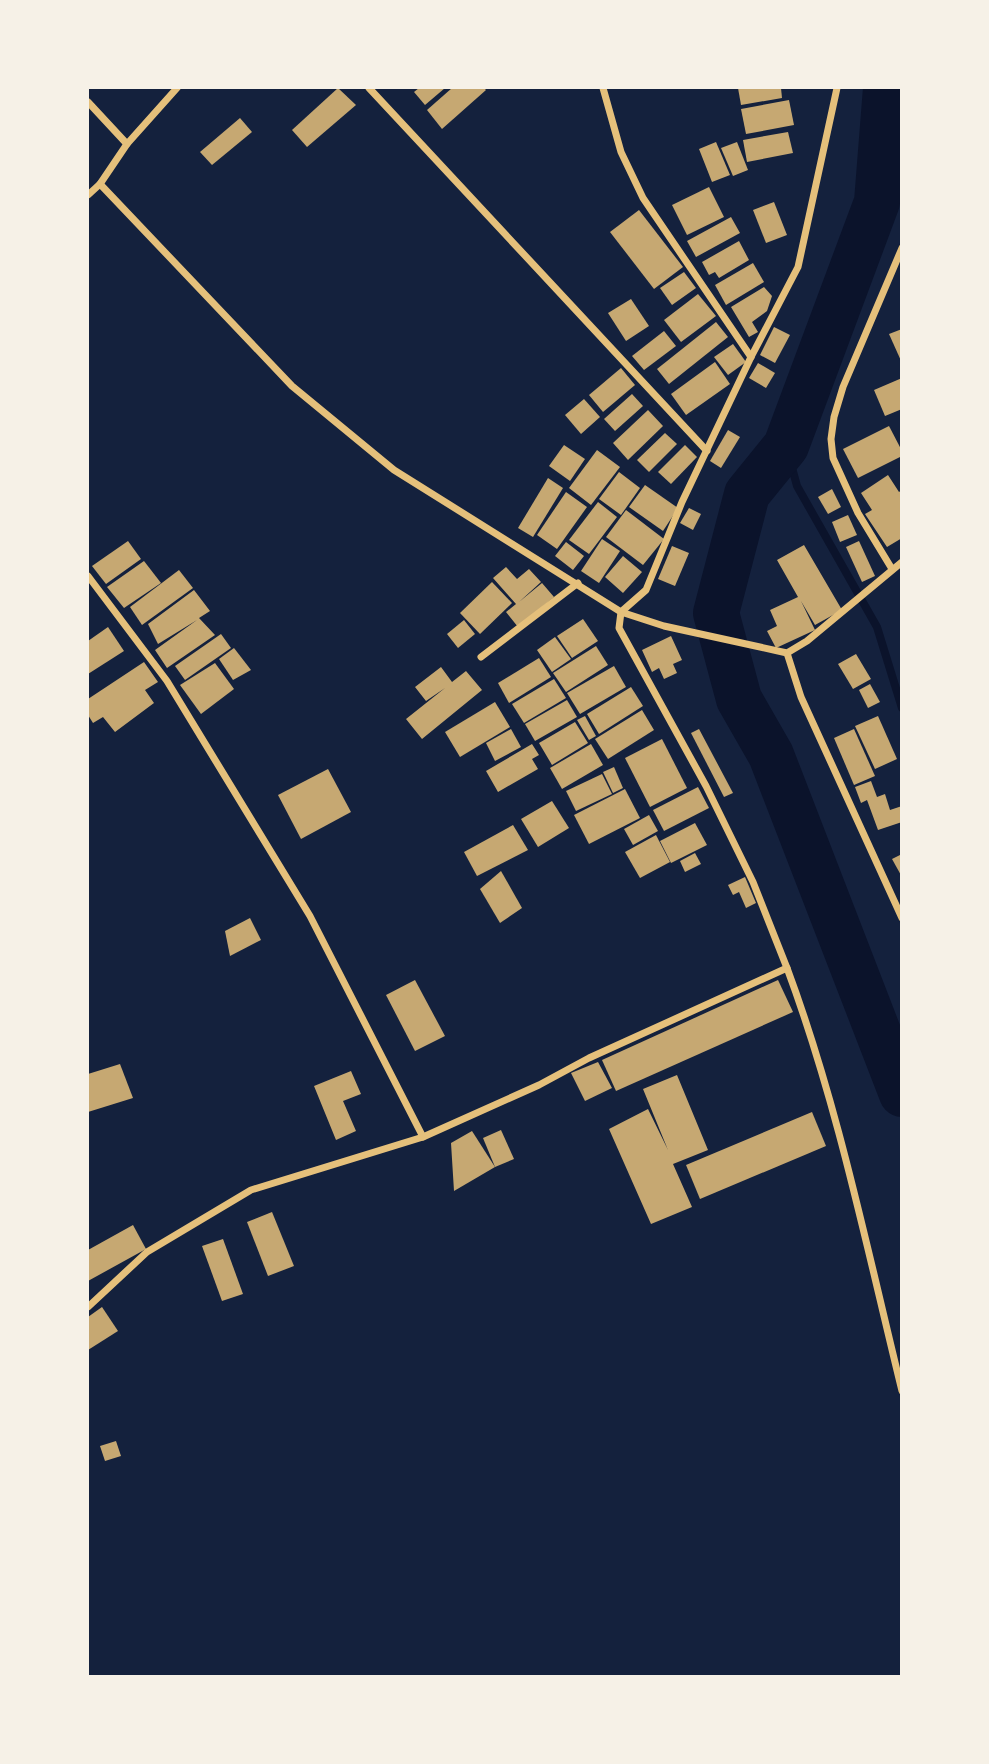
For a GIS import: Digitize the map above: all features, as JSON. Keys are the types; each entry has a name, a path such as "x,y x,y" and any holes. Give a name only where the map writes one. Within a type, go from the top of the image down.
{"street":[{"path":"88,195 100,184 127,144 177,88"},
{"path":"369,88 707,451"},
{"path":"603,88 621,152 643,198 751,357"},
{"path":"837,88 797,267 707,451 646,590 621,612 620,628 718,810 753,882 801,1006 841,1143 901,1391"},
{"path":"88,102 127,144"},
{"path":"100,184 303,394 394,470 621,612 664,626 787,653 807,641 901,562"},
{"path":"892,569 858,513 833,458 831,439 843,387 901,248"},
{"path":"88,576 167,681 310,916 423,1137"},
{"path":"481,657 578,583"},
{"path":"787,653 801,697 901,918"},
{"path":"88,1307 147,1252 251,1189 423,1137 787,968"}],"building":[{"path":"338,88 356,105 307,147 292,130"},
{"path":"419,88 445,88 425,105 414,92"},
{"path":"452,88 486,90 442,129 427,110"},
{"path":"738,88 781,88 782,98 741,105"},
{"path":"789,100 794,125 746,134 741,109"},
{"path":"240,118 252,132 212,165 200,152"},
{"path":"788,132 793,153 747,162 743,140"},
{"path":"716,142 730,175 712,182 699,149"},
{"path":"737,142 748,170 733,176 721,148"},
{"path":"709,187 724,217 687,235 672,205"},
{"path":"774,202 787,235 766,243 753,210"},
{"path":"639,210 683,267 654,289 610,232"},
{"path":"731,217 740,233 696,257 687,241"},
{"path":"739,241 749,260 719,278 715,272 709,275 702,262"},
{"path":"753,263 764,282 726,305 715,285"},
{"path":"684,272 696,288 672,305 660,288"},
{"path":"764,287 772,296 767,311 752,322 758,332 749,337 731,307"},
{"path":"698,294 716,316 681,342 664,320"},
{"path":"631,299 649,326 626,341 608,313"},
{"path":"716,322 728,337 669,384 657,369"},
{"path":"774,327 790,335 775,363 760,355"},
{"path":"902,329 902,363 889,334"},
{"path":"664,331 676,346 644,370 632,356"},
{"path":"733,344 746,362 728,375 714,357"},
{"path":"715,362 730,384 686,415 671,394"},
{"path":"758,363 775,373 766,388 749,378"},
{"path":"621,368 635,385 603,412 589,395"},
{"path":"902,378 902,409 885,416 874,390"},
{"path":"632,394 643,406 615,431 604,419"},
{"path":"584,399 600,417 581,434 565,415"},
{"path":"648,410 663,426 628,460 613,443"},
{"path":"889,426 902,456 858,478 843,449"},
{"path":"728,430 740,437 721,468 710,461"},
{"path":"665,433 677,444 649,472 637,460"},
{"path":"564,445 585,459 570,481 549,466"},
{"path":"685,445 697,457 671,484 658,472"},
{"path":"597,450 620,467 591,505 569,488"},
{"path":"619,472 640,488 621,515 599,499"},
{"path":"888,475 899,492 902,490 902,538 887,547 865,514 872,510 861,493"},
{"path":"548,478 563,488 533,537 518,528"},
{"path":"645,485 678,508 663,531 629,507"},
{"path":"832,489 841,507 828,514 818,497"},
{"path":"566,492 587,507 557,549 537,535"},
{"path":"598,502 617,517 589,554 569,540"},
{"path":"689,508 701,514 693,530 680,523"},
{"path":"626,510 664,539 643,565 606,537"},
{"path":"848,515 857,535 840,542 832,522"},
{"path":"602,539 620,551 599,583 581,571"},
{"path":"128,541 141,559 106,584 92,566"},
{"path":"859,541 875,576 862,582 846,547"},
{"path":"566,542 584,556 573,570 555,556"},
{"path":"804,545 842,610 815,625 801,601 815,630 776,648 767,631 777,626 770,610 798,597 777,560"},
{"path":"672,546 689,553 675,586 658,579"},
{"path":"623,556 642,572 623,593 605,577"},
{"path":"144,561 161,583 124,608 107,587"},
{"path":"506,567 517,579 529,569 541,582 519,602 542,583 554,597 518,627 506,612 516,604 493,578"},
{"path":"179,570 193,588 142,625 130,607"},
{"path":"492,582 512,603 480,634 460,613"},
{"path":"194,590 210,611 199,618 215,635 167,668 155,650 197,620 158,644 148,624"},
{"path":"583,619 598,641 572,658 557,636"},
{"path":"464,620 475,634 458,648 447,634"},
{"path":"108,627 124,651 88,674 88,641"},
{"path":"221,634 231,648 185,680 175,666"},
{"path":"671,636 682,660 673,664 677,673 664,679 659,668 652,672 642,650"},
{"path":"555,637 571,659 552,672 537,650"},
{"path":"596,646 608,665 566,692 553,673"},
{"path":"234,648 251,670 233,680 219,659"},
{"path":"856,654 871,679 853,689 838,664"},
{"path":"539,658 551,677 509,703 498,683"},
{"path":"144,662 158,682 145,690 154,703 115,732 103,717 93,723 88,715 88,699"},
{"path":"215,663 234,689 201,714 180,685"},
{"path":"614,666 626,687 580,714 567,693"},
{"path":"441,667 452,682 466,671 482,690 422,739 406,719 445,688 426,701 415,687"},
{"path":"554,679 566,698 524,723 512,704"},
{"path":"870,684 880,702 868,708 859,690"},
{"path":"631,687 643,706 599,734 587,714"},
{"path":"567,700 577,717 535,741 525,724"},
{"path":"495,702 510,727 460,757 445,732"},
{"path":"642,710 654,730 608,759 595,739"},
{"path":"585,716 596,736 589,740 577,720"},
{"path":"878,716 897,759 875,769 855,726"},
{"path":"575,722 588,743 552,765 539,743"},
{"path":"511,729 521,747 495,761 486,743"},
{"path":"699,729 733,793 724,797 691,733"},
{"path":"854,729 875,776 854,785 834,738"},
{"path":"662,739 687,788 650,807 625,758"},
{"path":"532,744 539,755 532,759 538,769 498,792 486,771"},
{"path":"591,744 603,765 562,789 550,768"},
{"path":"614,767 623,788 613,793 603,772"},
{"path":"328,769 351,812 301,839 278,795"},
{"path":"602,774 612,794 576,811 566,791"},
{"path":"871,781 877,797 885,794 890,810 902,806 902,822 878,830 867,800 861,803 855,787"},
{"path":"698,787 709,808 664,831 653,810"},
{"path":"625,789 640,818 589,844 574,815"},
{"path":"552,801 569,828 538,847 521,819"},
{"path":"649,815 658,831 633,845 624,829"},
{"path":"695,823 707,845 671,863 660,841"},
{"path":"513,825 528,850 477,876 464,852"},
{"path":"656,835 670,862 640,878 625,852"},
{"path":"695,853 701,864 685,872 680,861"},
{"path":"902,854 902,877 892,859"},
{"path":"501,871 522,908 500,923 480,889"},
{"path":"745,877 756,903 746,908 739,892 733,895 728,885"},
{"path":"250,918 261,940 230,956 225,931"},
{"path":"415,980 445,1036 415,1051 386,995"},
{"path":"778,980 793,1012 616,1091 602,1060"},
{"path":"598,1062 612,1088 585,1101 571,1073"},
{"path":"120,1064 133,1098 88,1112 88,1074"},
{"path":"351,1071 361,1094 343,1101 356,1131 336,1140 314,1086"},
{"path":"677,1075 708,1150 673,1164 692,1207 651,1224 609,1129 648,1109 668,1150 643,1089"},
{"path":"812,1112 826,1146 700,1199 686,1165"},
{"path":"501,1130 514,1159 495,1167 483,1138"},
{"path":"472,1131 495,1167 454,1191 451,1143"},
{"path":"272,1212 294,1266 268,1276 247,1222"},
{"path":"133,1225 146,1249 88,1281 88,1250"},
{"path":"223,1239 243,1294 222,1301 202,1246"},
{"path":"102,1307 118,1331 88,1350 88,1317"},
{"path":"116,1441 121,1456 105,1461 100,1446"}],"waterway":[{"path":"886,88 877,202 786,446 747,494 716,613 739,699 771,755 902,1094"},
{"path":"786,446 797,486 877,627 902,708"}]}
